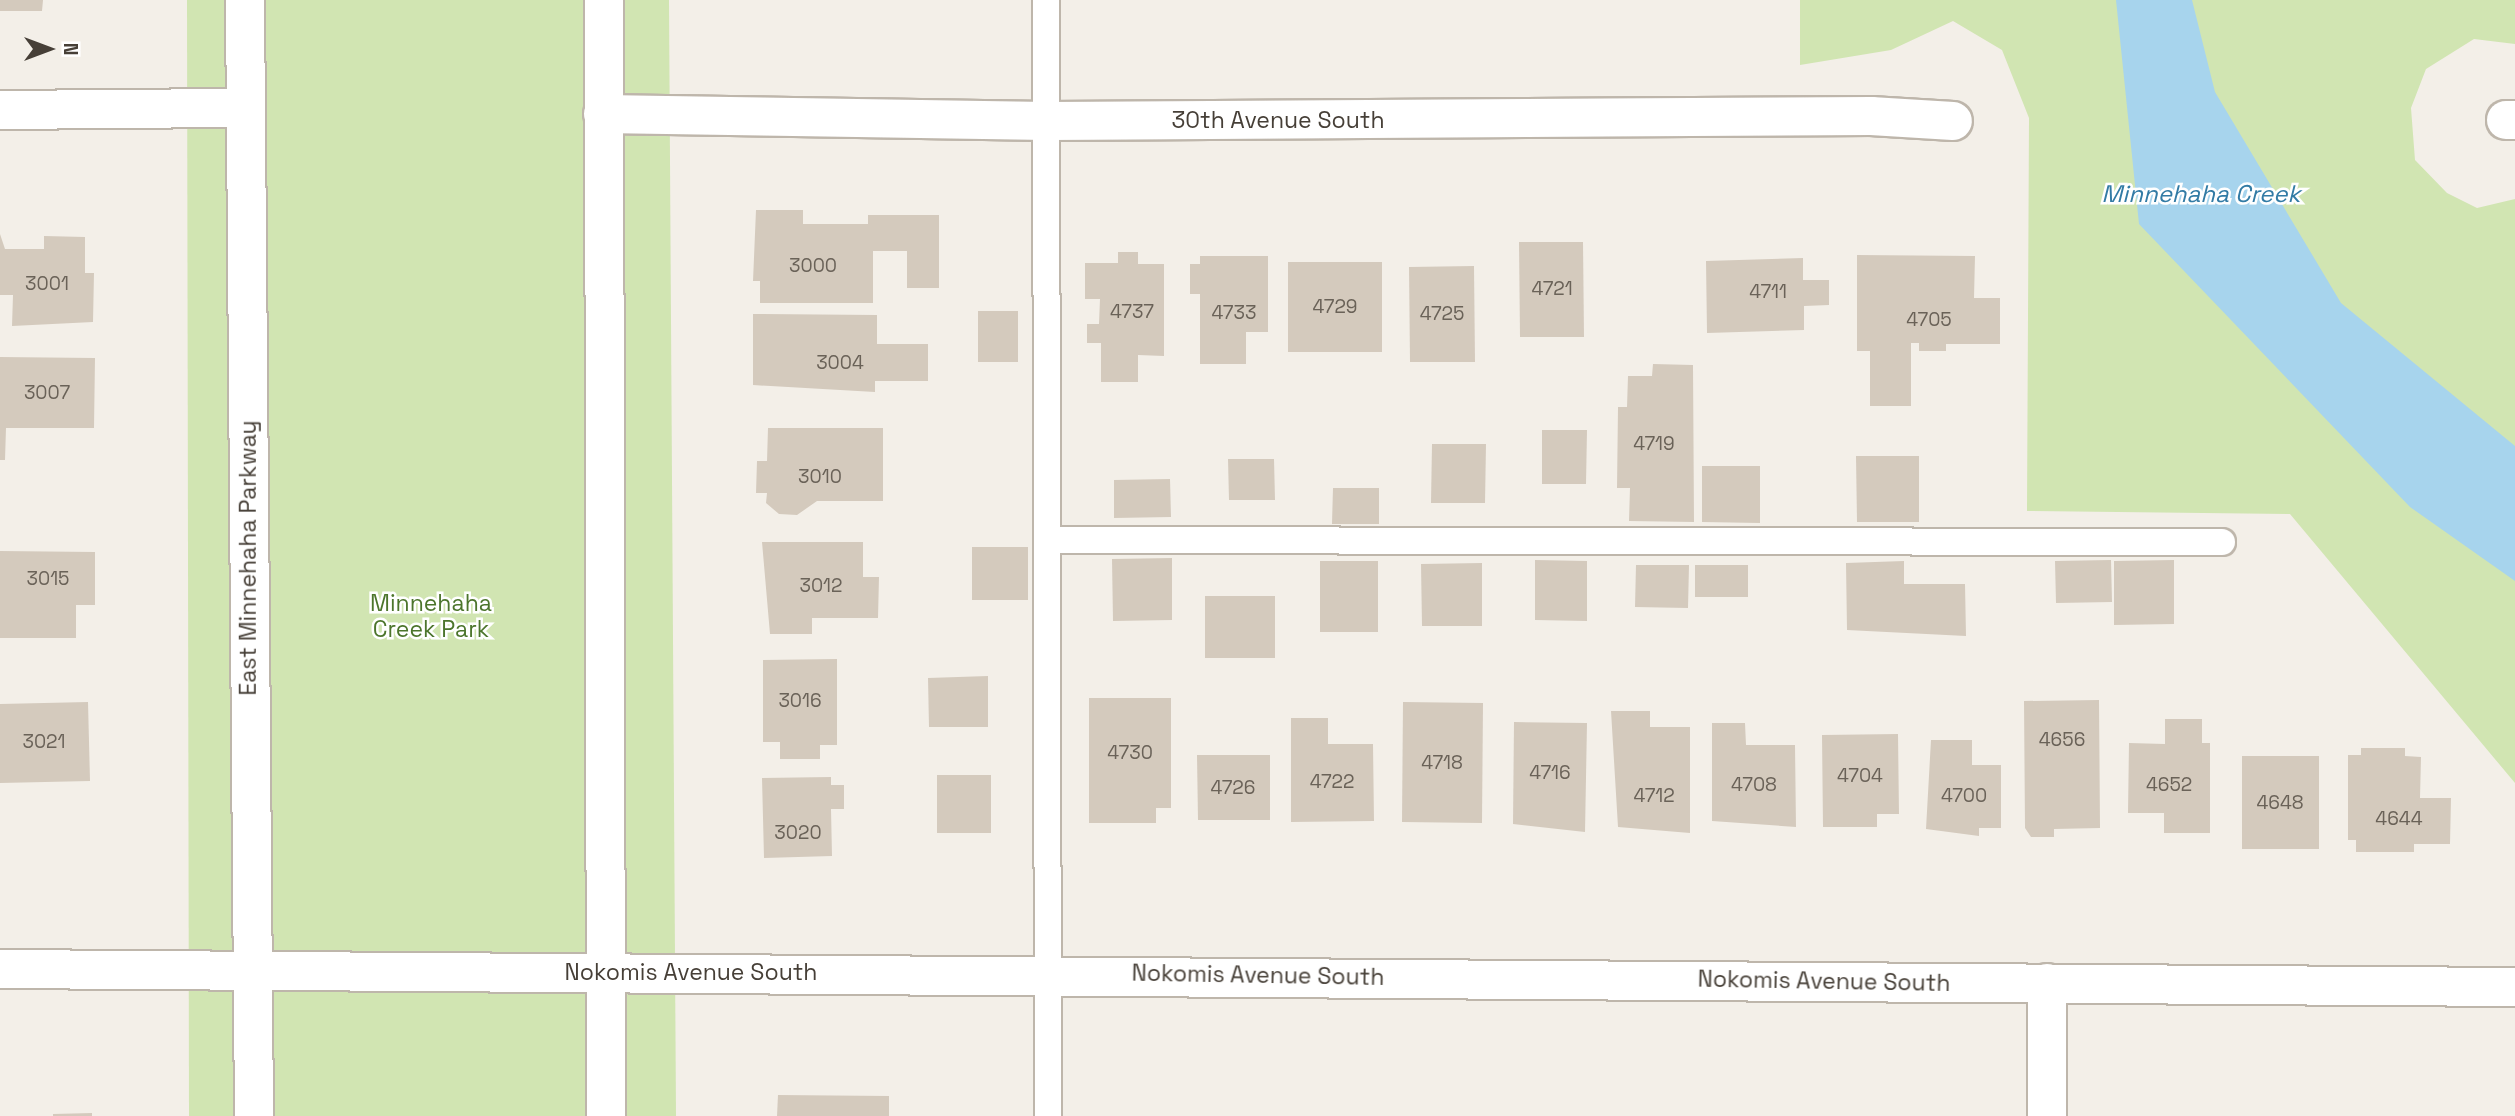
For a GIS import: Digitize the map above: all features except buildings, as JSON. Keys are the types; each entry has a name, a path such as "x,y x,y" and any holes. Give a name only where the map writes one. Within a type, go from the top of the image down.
{"street":[{"name":"East Minnehaha Parkway","path":"245,0 254,1116"},
{"path":"604,0 606,1116"},
{"path":"0,110 245,108"},
{"name":"30th Avenue South","path":"603,114 1046,121 1871,116 1953,121"},
{"name":"Nokomis Avenue South","path":"0,969 606,973 1048,972 2515,986"},
{"path":"2047,983 2047,1116"}],"lane":[{"path":"1046,0 1048,1116"},
{"path":"1048,540 2222,542"}],"green space":[{"name":"Minnehaha Creek Park","path":"187,0 669,0 676,1116 189,1116"},
{"path":"1800,0 2515,0 2515,44 2474,39 2426,69 2411,108 2415,160 2447,193 2477,208 2515,199 2515,783 2290,514 2027,511 2029,118 2002,50 1953,21 1891,50 1800,65"}],"water":[{"name":"Minnehaha Creek","path":"2116,0 2192,0 2215,92 2341,303 2515,446 2515,581 2410,507 2139,224"}]}
